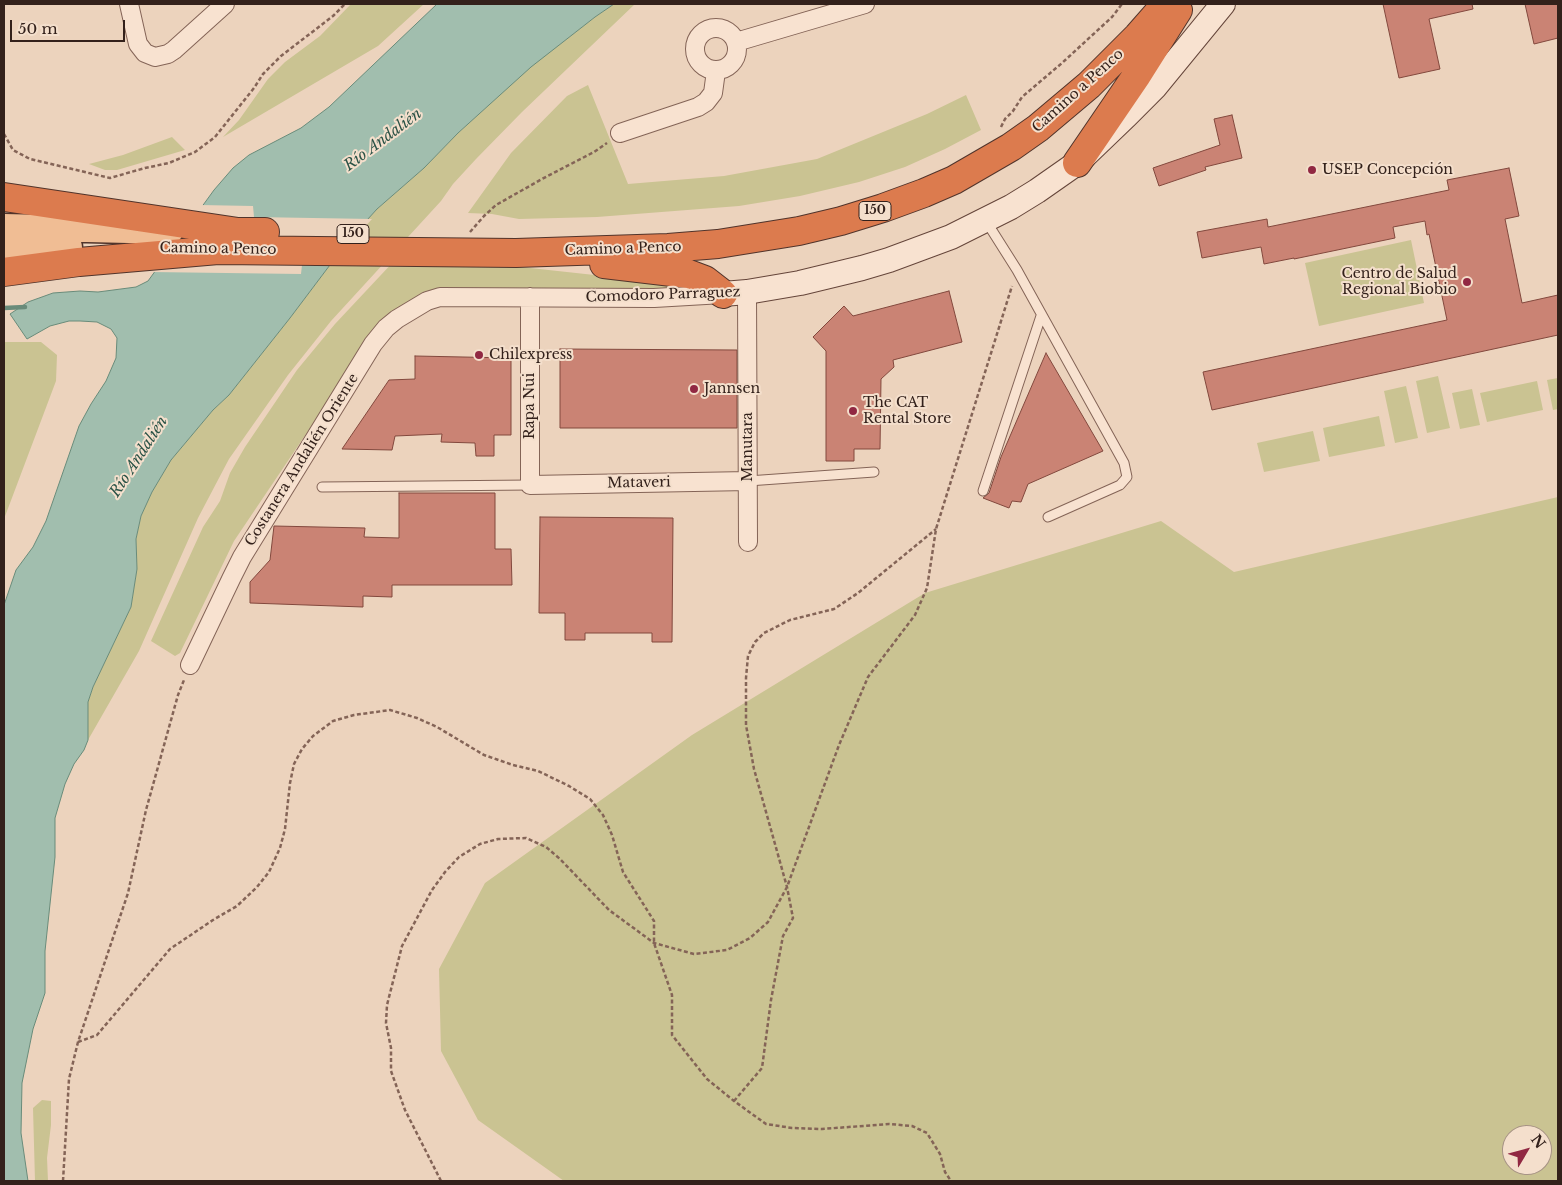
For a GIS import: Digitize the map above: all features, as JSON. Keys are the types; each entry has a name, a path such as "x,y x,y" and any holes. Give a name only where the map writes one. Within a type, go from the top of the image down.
{"highway":[{"name":"Camino a Penco","path":"87,238 218,250 463,244 521,236 736,225 770,220 838,205 896,185 936,168 997,135 1054,95 1105,48 1144,4"},
{"name":"Camino a Penco","path":"87,238 238,232 463,244 516,253 668,248 758,239 799,231 841,221 904,201 954,180 983,164 1038,128 1070,102 1114,61 1166,4"},
{"path":"1076,163 1132,83 1181,4"},
{"path":"4,197 87,238"},
{"path":"4,272 87,238"},
{"path":"516,253 688,274 735,293"}],"main road":[{"path":"4,227 87,238"},
{"path":"4,246 87,238"}],"street":[{"path":"129,4 138,44 150,56 160,57 168,54 206,11 224,4"},
{"path":"736,49 789,26 865,4"},
{"name":"Comodoro Parraguez","path":"454,296 654,298 735,293 800,283 871,265 916,251 986,220 1036,191 1076,163 1154,87 1223,4"},
{"path":"713,28 729,32 736,49 730,66 716,71 701,65 696,59 694,50 695,43 700,35 706,30 713,28"},
{"path":"620,133 698,107 706,102 713,93 716,71"},
{"name":"Manutara","path":"735,293 748,481 748,542"},
{"name":"Costanera Andalién Oriente","path":"190,665 242,556 373,344 386,328 397,319 427,301 440,297 454,296"},
{"name":"Rapa Nui","path":"530,297 530,485"},
{"name":"Mataveri","path":"530,485 748,481"}],"lane":[{"path":"986,220 1017,270 1124,463 1127,477 1120,485 1048,516"},
{"path":"983,490 1042,316"},
{"path":"748,481 874,472"},
{"path":"322,487 530,485"}],"path":[{"path":"4,134 13,150 30,160 110,178 169,162 195,152 215,137 263,74 280,56 334,16 345,4"},
{"path":"997,135 1005,119 1022,97 1112,17 1122,4"},
{"path":"463,244 484,216 496,206 594,152 620,133"},
{"path":"441,1181 405,1110 391,1071 391,1048 386,1023 387,1005 402,946 432,890 459,857 480,844 498,839 526,838 546,847 609,910 654,943 694,954 727,950 750,938 768,922 787,886 839,745 868,677 914,615 927,588 936,529 1006,305"},
{"path":"734,1101 762,1068 771,1000 784,936 793,918 787,886 754,769 746,725 748,656 755,642 764,633 790,620 834,609 858,593 936,529"},
{"path":"63,1181 69,1080 78,1042 128,893 146,810 178,695 190,665"},
{"path":"78,1042 97,1035 170,949 237,906 257,887 269,872 280,848 285,829 294,764 302,749 313,736 333,721 354,715 390,710 417,718 437,727 484,755 512,765 538,771 590,799 606,821 623,872 654,921 654,943 672,995 672,1035 707,1079 766,1124 792,1128 822,1129 889,1124 912,1126 927,1133 940,1154 951,1181"}],"shaded area":[{"path":"351,4 424,4 378,46 223,137 239,120 268,79 285,62 320,36"},
{"path":"614,4 635,4 522,112 476,159 453,184 441,201 331,321 288,375 229,459 198,518 139,651 88,740 88,702 93,687 131,607 137,569 136,539 141,516 152,492 171,460 213,410 229,395 348,241 377,209 424,168 458,133 531,66"},
{"path":"588,85 628,184 724,176 817,159 927,114 966,95 981,130 905,167 859,182 800,196 739,206 597,217 519,219 492,214 468,213 511,153 567,96"},
{"path":"172,137 185,150 117,170 105,170 89,164 123,155"},
{"path":"1411,240 1424,303 1319,326 1305,263"},
{"path":"395,260 449,267 521,267 686,285 694,288 678,291 450,290 376,330 234,541 180,653 175,656 151,641 203,527 220,501 230,473 245,447 297,370 335,324"},
{"path":"4,342 41,342 57,355 56,381 4,519"},
{"path":"1438,376 1450,428 1427,433 1416,381"},
{"path":"1558,378 1558,409 1553,410 1547,380"},
{"path":"1537,381 1543,410 1487,422 1480,393"},
{"path":"1406,386 1418,438 1395,443 1384,391"},
{"path":"1472,389 1480,425 1460,429 1452,393"},
{"path":"1379,416 1385,446 1329,457 1323,428"},
{"path":"1313,431 1320,461 1264,472 1257,443"},
{"path":"1558,497 1558,1181 564,1181 478,1120 441,1051 439,969 485,883 692,735 925,593 1161,521 1234,572"},
{"path":"42,1100 51,1101 51,1125 47,1158 48,1181 35,1181 33,1108"}],"water":[{"name":"Río Andalién","path":"437,4 614,4 531,67 458,133 424,168 377,209 348,241 229,395 213,410 171,460 152,492 141,516 136,539 137,569 131,607 93,687 88,702 88,740 65,784 55,818 55,857 45,951 45,993 33,1029 22,1083 21,1133 28,1181 4,1181 4,605 16,570 33,547 46,521 79,426 106,381 116,358 117,338 111,329 97,322 69,321 50,326 27,339 10,314 28,302 53,293 98,292 136,287 148,281 214,190 233,168 249,155 301,128 329,107"}],"pier":[{"path":"200,205 253,206 254,217 372,219 350,243 333,266 302,265 301,274 151,272"}],"building":[{"path":"1383,4 1472,4 1473,9 1429,19 1440,69 1399,78"},
{"path":"1525,4 1558,4 1558,38 1534,44"},
{"path":"1232,115 1242,158 1205,167 1206,170 1159,186 1153,168 1220,145 1214,119"},
{"path":"1509,168 1519,216 1505,219 1522,303 1558,295 1558,335 1212,410 1203,372 1447,320 1425,221 1393,227 1395,238 1264,264 1261,247 1202,258 1197,232 1267,219 1268,227 1449,190 1447,180"},
{"name":"The CAT Rental Store","path":"949,291 962,342 893,360 894,367 881,379 880,449 854,449 854,461 826,461 826,351 813,337 844,306 853,316"},
{"path":"560,349 737,350 737,428 560,428"},
{"path":"1046,353 1103,451 1028,484 1021,502 1012,501 1009,508 983,498 989,493 1001,457"},
{"path":"415,356 511,358 511,435 494,435 494,456 476,456 475,443 441,442 442,434 395,436 392,450 342,449 389,380 415,379"},
{"path":"399,493 495,493 495,549 511,549 512,585 392,585 392,597 363,596 363,607 250,603 250,582 270,560 274,526 365,528 364,537 399,538"},
{"path":"540,517 673,518 672,642 652,642 652,633 585,633 585,640 565,640 565,613 539,613"}],"waterway":[{"path":"4,308 25,307"}],"place":[{"name":"USEP Concepción","path":"1312,170"},
{"name":"Centro de Salud Regional Biobio","path":"1467,282"},
{"name":"Chilexpress","path":"479,355"},
{"name":"Jannsen","path":"694,389"},
{"name":"The CAT Rental Store","path":"853,411"}]}
